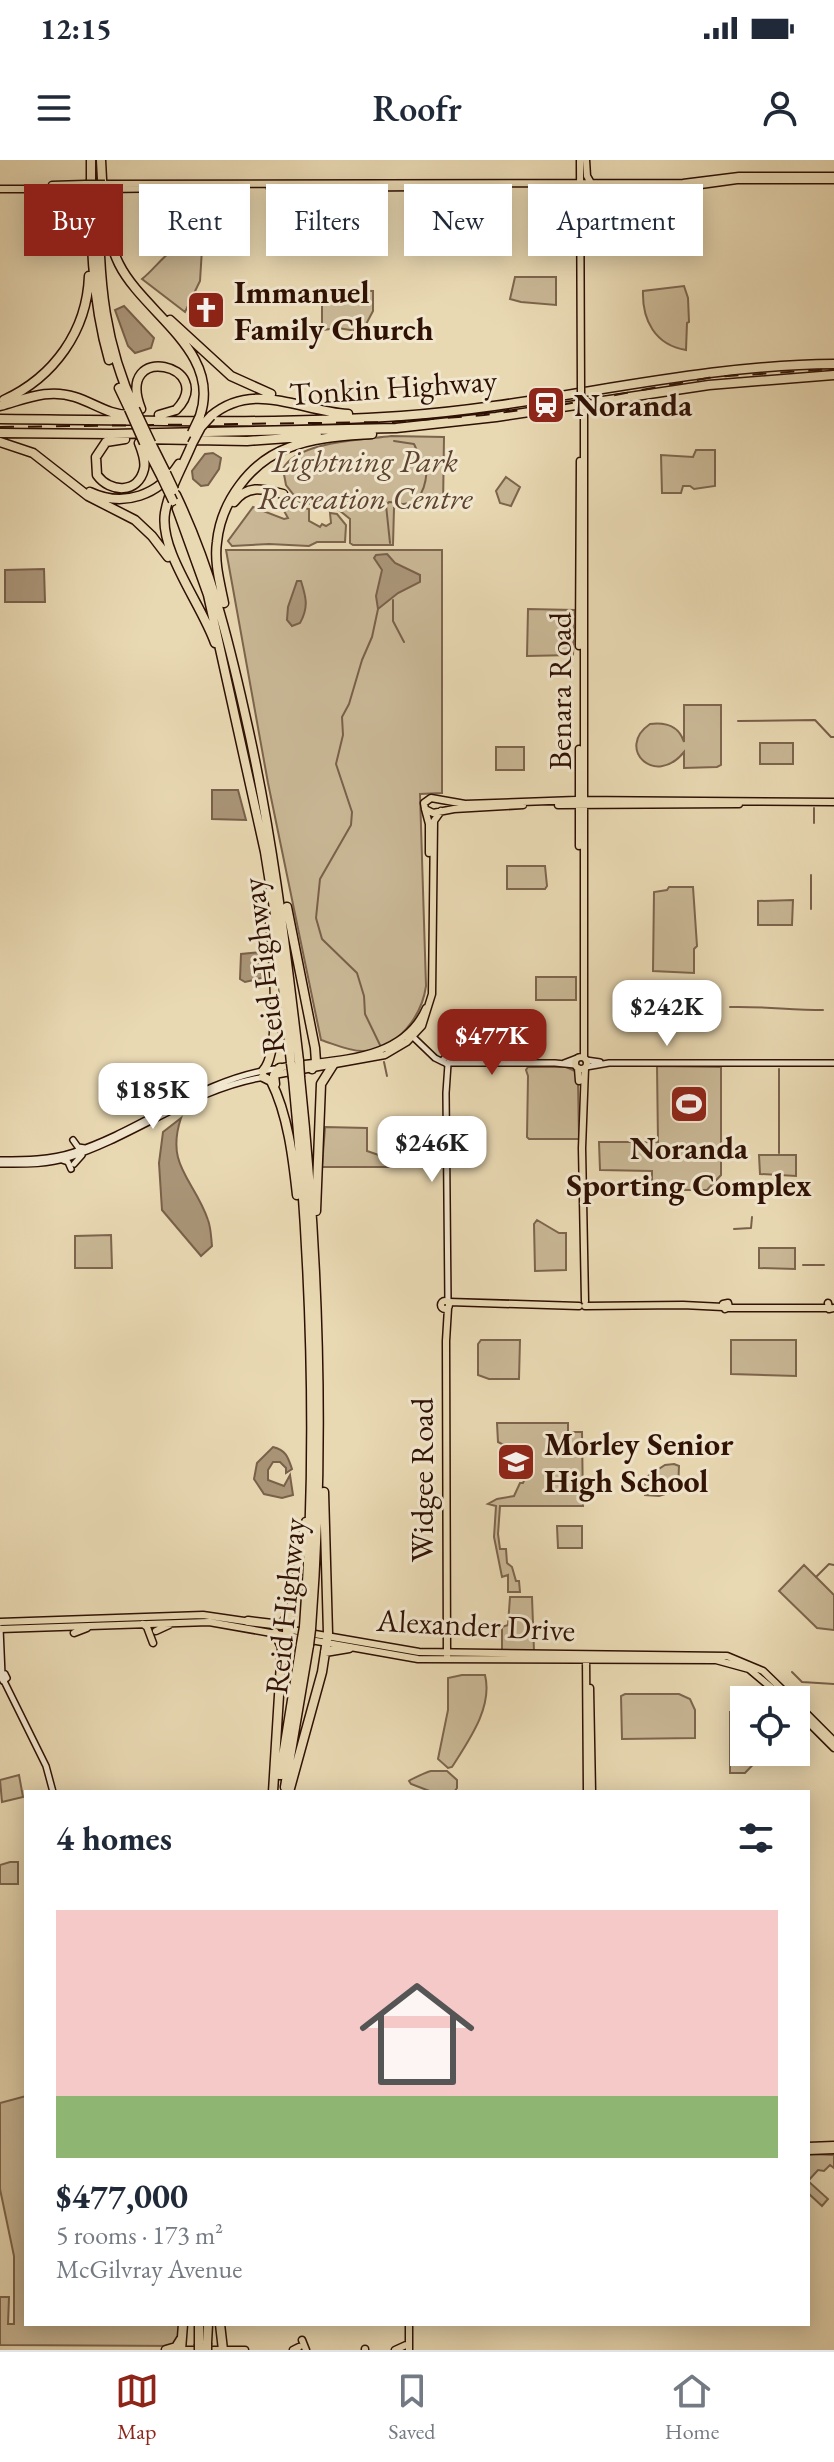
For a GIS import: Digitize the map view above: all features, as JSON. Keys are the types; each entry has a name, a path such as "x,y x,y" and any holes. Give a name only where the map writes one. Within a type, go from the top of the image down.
{"highway":[{"path":"91,160 92,184"},
{"path":"100,160 104,216 110,244 121,268 182,340 198,363 204,385 200,416 164,517 167,542 215,644 241,745"},
{"path":"100,160 103,305 114,357 133,409 147,443 138,480 129,487 118,489 102,481 95,468 96,457 103,445 113,439 247,441 361,435"},
{"path":"0,404 42,376 74,336 88,295 90,256"},
{"path":"92,256 105,346 123,397 133,409 147,443"},
{"path":"137,290 225,372 243,384 290,403"},
{"name":"Tonkin Highway","path":"0,419 322,419 440,412 702,373 834,364"},
{"path":"0,404 57,393 78,398 115,414 166,415 176,410 184,398 185,387 179,373 163,365 143,373 133,409"},
{"name":"Tonkin Highway","path":"0,433 322,431 436,425 709,385 834,377"},
{"path":"72,482 104,498 139,497 154,490 168,479 211,416 229,404 246,398 264,397 338,413 440,412"},
{"path":"236,670 216,549 220,526 230,502 250,474 289,447 311,441 436,425"},
{"path":"0,442 33,453 88,496 121,511 141,525 158,542 183,577"},
{"name":"Reid Highway","path":"147,443 213,585 236,670 266,835 273,899 313,1064 296,1078"},
{"path":"221,590 218,561 221,538 236,499 250,489 283,494"},
{"name":"Reid Highway","path":"175,498 206,587 241,745 266,835"},
{"path":"266,835 274,993 269,1062 263,1074 271,1081 277,1097 293,1165 307,1287"},
{"path":"266,835 315,1048 313,1064 319,1101"},
{"path":"271,1046 277,1072 277,1097"},
{"path":"313,1064 321,1084 313,1260"},
{"name":"Reid Highway","path":"275,1790 308,1628 319,1503 313,1260 296,1078"},
{"name":"Reid Highway","path":"296,1078 311,1390 308,1628"},
{"path":"282,1661 307,1514 311,1390"},
{"path":"288,1790 331,1631 318,1407"},
{"path":"248,1621 281,1625 291,1608"},
{"path":"275,1633 282,1644 275,1790"},
{"path":"329,1642 349,1648"},
{"name":"Reid Highway","path":"287,1790 305,1645"},
{"path":"178,2350 183,2326"},
{"path":"199,2326 203,2347"},
{"path":"203,2347 208,2326"},
{"path":"220,2326 223,2350"},
{"path":"222,2338 231,2350"},
{"path":"166,2350 176,2347 181,2339"}],"main road":[{"path":"583,160 587,176 585,184"},
{"name":"Benara Road","path":"583,160 584,184"},
{"path":"794,175 806,173 811,167 822,175"},
{"path":"650,184 733,176 822,175 834,178"},
{"path":"297,183 306,176"},
{"path":"703,186 737,180 834,178"},
{"path":"123,186 297,183 528,186"},
{"path":"123,186 528,186"},
{"path":"0,187 24,187"},
{"name":"Benara Road","path":"580,256 582,1303"},
{"name":"Benara Road","path":"582,388 580,359 585,256"},
{"path":"570,360 577,365 581,379"},
{"path":"413,1039 429,991 429,834 424,803 431,798 465,804 834,802"},
{"path":"425,809 432,813 497,805 581,802"},
{"path":"62,1160 214,1085 313,1064 376,1058 391,1053 413,1039 428,1014 432,994 434,821 441,811"},
{"path":"413,1039 432,1056 460,1062 834,1063"},
{"path":"446,1061 447,1305 832,1306"},
{"path":"73,1140 78,1147 90,1148"},
{"path":"0,1162 44,1159 90,1148"},
{"path":"0,1162 62,1160 73,1166 90,1148"},
{"name":"Widgee Road","path":"446,1657 447,1305"},
{"name":"Alexander Drive","path":"0,1633 10,1625 223,1616 329,1642 446,1657"},
{"path":"156,1631 176,1622"},
{"name":"Alexander Drive","path":"10,1625 221,1623 275,1633 287,1632"},
{"path":"143,1624 153,1643"},
{"path":"74,1633 94,1625"},
{"path":"0,1633 8,1688 46,1766 52,1790"},
{"name":"Alexander Drive","path":"349,1648 403,1658 587,1660 732,1657 763,1671 778,1686"},
{"path":"387,1649 384,1652 403,1658"},
{"path":"587,1660 589,1790"},
{"name":"Alexander Drive","path":"587,1660 727,1661 753,1672 770,1686"},
{"name":"Alexander Drive","path":"810,1718 834,1741"},
{"path":"810,1724 834,1748"},
{"path":"810,2148 834,2147"},
{"path":"395,2350 408,2347 408,2326"},
{"path":"178,2350 245,2350"}],"green space":[{"path":"166,256 202,256 200,281 185,312 142,279"},
{"path":"515,277 556,277 556,305 510,299"},
{"path":"684,286 689,322 686,350 666,343 652,330 643,302 643,291"},
{"path":"373,291 373,311 362,332 338,328 322,330 322,301 334,300 334,292"},
{"name":"Lightning Park Recreation Centre","path":"391,436 444,437 443,508 394,508 393,545 353,545 350,543 350,519 334,506 300,503 286,485 283,469 302,453 316,447"},
{"path":"696,450 715,450 715,486 694,489 683,486 681,493 662,493 661,455 693,457"},
{"path":"506,477 520,487 511,506 500,503 496,491"},
{"path":"288,502 309,509 309,521 320,527 331,523 330,513 337,514 346,525 345,542 317,542 309,546 232,546 228,541 253,507 284,519 288,518 283,509"},
{"path":"226,550 442,550 442,793 420,794 426,986 414,1019 398,1038 376,1049 354,1050 321,1040 268,783"},
{"path":"528,609 575,610 573,655 527,656"},
{"path":"684,705 721,705 721,765 684,768 684,752 673,762 662,766 651,765 638,753 636,744 640,734 650,724 672,726 684,742"},
{"path":"760,743 793,743 793,764 760,764"},
{"path":"496,747 524,747 524,770 496,770"},
{"path":"507,866 545,866 547,886 545,889 507,889"},
{"path":"669,887 693,887 697,946 694,949 694,973 653,971 654,892"},
{"path":"793,900 792,925 758,925 758,901"},
{"path":"536,977 576,977 576,1000 536,1000"},
{"name":"Noranda Sporting Complex","path":"657,1066 721,1067 721,1175 707,1190 652,1190 652,1171 600,1170 599,1142 658,1142"},
{"path":"528,1067 566,1067 575,1071 579,1139 527,1137"},
{"path":"325,1127 367,1128 367,1151 402,1163 403,1167 322,1167"},
{"path":"759,1155 796,1155 796,1176 760,1174"},
{"path":"537,1220 559,1233 566,1233 566,1270 535,1271 534,1224"},
{"path":"111,1235 112,1268 75,1268 75,1236"},
{"path":"759,1248 795,1248 795,1269 759,1268"},
{"path":"481,1340 520,1340 519,1379 489,1379 478,1375 478,1344"},
{"path":"731,1340 796,1340 796,1376 731,1374"},
{"path":"497,1423 568,1423 568,1432 582,1432 583,1506 500,1506 500,1549 506,1549 507,1563 512,1567 516,1581 519,1581 520,1592 508,1592 508,1575 502,1577 494,1537 496,1506 488,1504 514,1496 533,1460 498,1442"},
{"path":"665,1465 679,1466 678,1490 659,1496 645,1495 645,1478"},
{"path":"557,1526 582,1526 582,1548 558,1548"},
{"path":"804,1565 834,1595 834,1630 817,1628 779,1591"},
{"path":"510,1597 532,1597 534,1651 502,1651 502,1627 508,1625"},
{"path":"485,1675 486,1699 472,1734 452,1767 448,1768 438,1759 448,1710 448,1678"},
{"path":"679,1694 690,1699 695,1710 695,1738 622,1739 621,1696"},
{"path":"730,1766 752,1766 745,1773 730,1773"},
{"path":"431,1771 447,1771 457,1780 457,1788 427,1790 411,1784 409,1781"},
{"path":"19,1775 23,1797 2,1802 0,1780"},
{"path":"18,1862 18,1884 0,1884 0,1865"},
{"path":"24,2097 24,2326 182,2326 179,2346 0,2345 0,2297 9,2297 8,2324 14,2324 14,2256 0,2189 0,2103"},
{"path":"810,2154 834,2155 834,2168 830,2165 824,2171 818,2170 810,2179"},
{"path":"810,2183 828,2199 822,2206 810,2195"}],"shaded area":[{"path":"124,306 154,338 151,348 135,353 128,346 115,310"},
{"path":"213,453 221,458 219,469 208,485 201,486 193,479 192,471 205,454"},
{"path":"387,554 395,563 420,575 420,582 398,593 378,609 376,596 382,570 374,558"},
{"path":"44,569 45,602 5,602 5,570"},
{"path":"297,581 301,581 306,607 300,623 292,626 287,620 288,607"},
{"path":"212,790 238,790 246,820 212,819"},
{"path":"261,952 262,978 245,982 240,979 241,954"},
{"path":"181,1118 176,1148 179,1161 210,1229 212,1246 201,1256 162,1210 159,1163 163,1132"},
{"path":"273,1447 286,1455 292,1469 286,1473 280,1462 273,1462 268,1470 268,1480 284,1486 290,1475 293,1495 282,1498 264,1494 254,1479 257,1463"}],"waterway":[{"path":"390,543 386,505 389,502 403,504 416,500 423,489 427,468 427,462 414,444 394,441"},
{"path":"393,600 393,621 404,642"},
{"path":"378,609 372,637 342,717 343,735 336,764 352,812 351,825 320,879 316,918 322,939 357,973 364,996 365,1014 380,1045"},
{"path":"738,721 815,720 834,737"},
{"path":"814,808 814,823"},
{"path":"811,875 811,909"},
{"path":"730,1007 823,1010"},
{"path":"384,1062 387,1076"},
{"path":"779,1069 779,1153"},
{"path":"734,1229 751,1228 752,1217"},
{"path":"803,1265 824,1265"},
{"path":"816,1577 829,1564 834,1565"},
{"path":"792,1672 802,1682 834,1684"}],"railway":[{"path":"0,427 393,422 484,415 566,404 713,377 834,369"}],"place":[{"name":"Immanuel Family Church","path":"206,310"},
{"name":"Noranda","path":"546,405"},
{"name":"Noranda Sporting Complex","path":"689,1104"},
{"name":"Morley Senior High School","path":"516,1462"}]}
